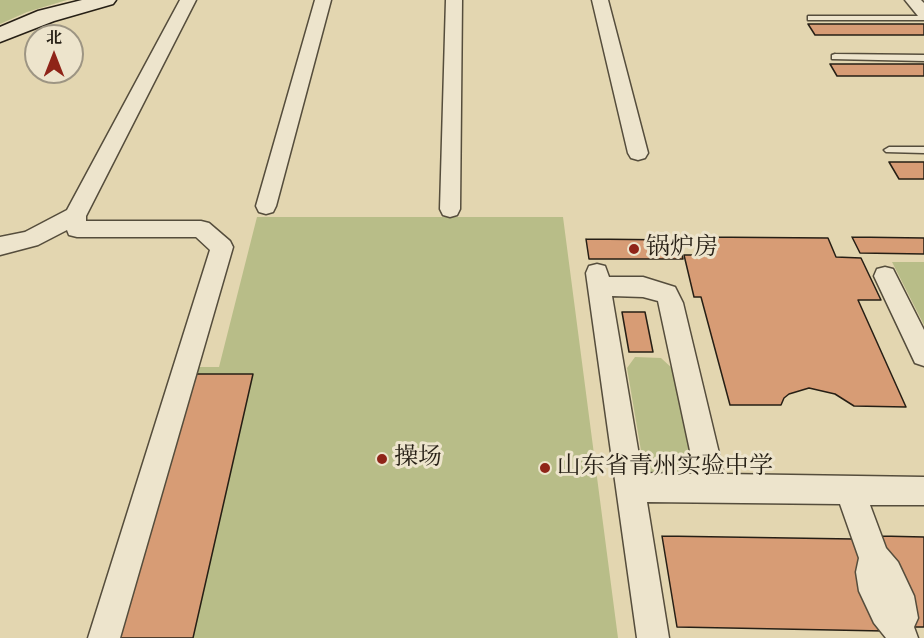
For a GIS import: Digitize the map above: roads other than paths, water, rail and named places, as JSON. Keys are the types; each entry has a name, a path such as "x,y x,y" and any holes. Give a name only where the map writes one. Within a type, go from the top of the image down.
{"street":[{"path":"0,35 46,16 106,0"},
{"path":"0,246 30,239 75,216 188,0"},
{"path":"266,206 323,0"},
{"path":"450,209 454,0"},
{"path":"600,0 638,153"},
{"path":"913,0 924,13"},
{"path":"75,216 77,229 201,229 222,247 104,638"},
{"path":"885,276 924,355"},
{"path":"653,638 598,280 643,287 667,294 671,303 713,489"},
{"path":"629,487 924,491"},
{"path":"850,490 874,558 871,572 875,591 885,612 900,632"}],"lane":[{"path":"811,18 924,18"},
{"path":"835,57 924,58"},
{"path":"889,150 924,150"}],"place":[{"name":"锅炉房","path":"634,249"},
{"name":"操场","path":"382,459"},
{"name":"山东省青州实验中学","path":"545,468"}]}
